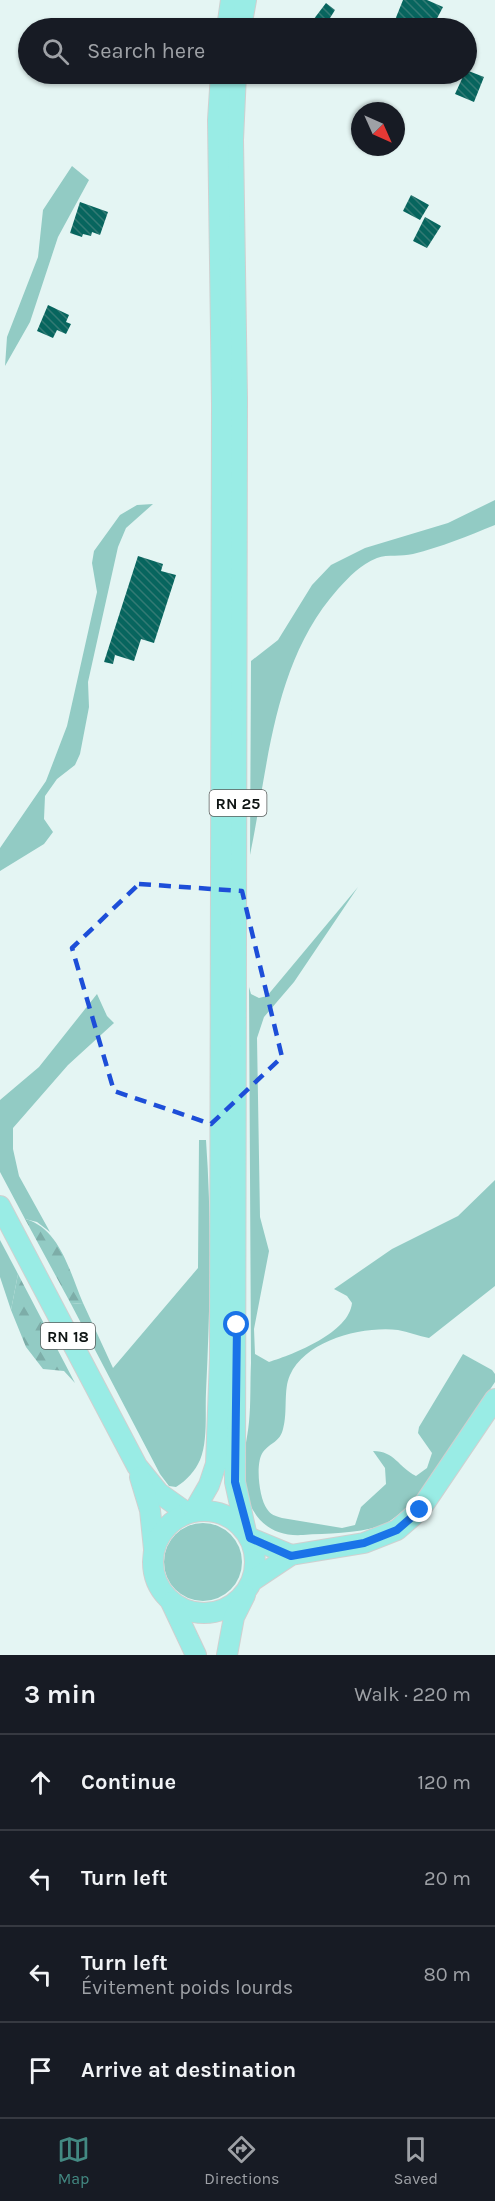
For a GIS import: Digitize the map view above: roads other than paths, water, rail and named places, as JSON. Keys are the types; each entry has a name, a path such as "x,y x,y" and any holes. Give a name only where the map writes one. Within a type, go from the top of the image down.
{"main road":[{"path":"228,18 231,0"},
{"path":"243,18 246,0"},
{"name":"RN 25","path":"190,1512 208,1485 216,1464 220,1358 222,404 218,120 220,84"},
{"name":"RN 25","path":"236,84 233,140 237,398 235,1482 248,1535"},
{"name":"RN 18","path":"0,1206 137,1466 150,1510 154,1549"},
{"path":"171,1602 186,1610 211,1612 234,1604 249,1586 291,1556 364,1543 397,1530 420,1510 495,1400"},
{"name":"RN 18","path":"137,1466 159,1493 190,1512"},
{"path":"196,1655 171,1602 161,1591 155,1578 154,1549 161,1534 172,1521 190,1512 214,1511 232,1518 248,1535 291,1556"},
{"path":"227,1655 234,1617 249,1586 256,1559 248,1535"}]}
